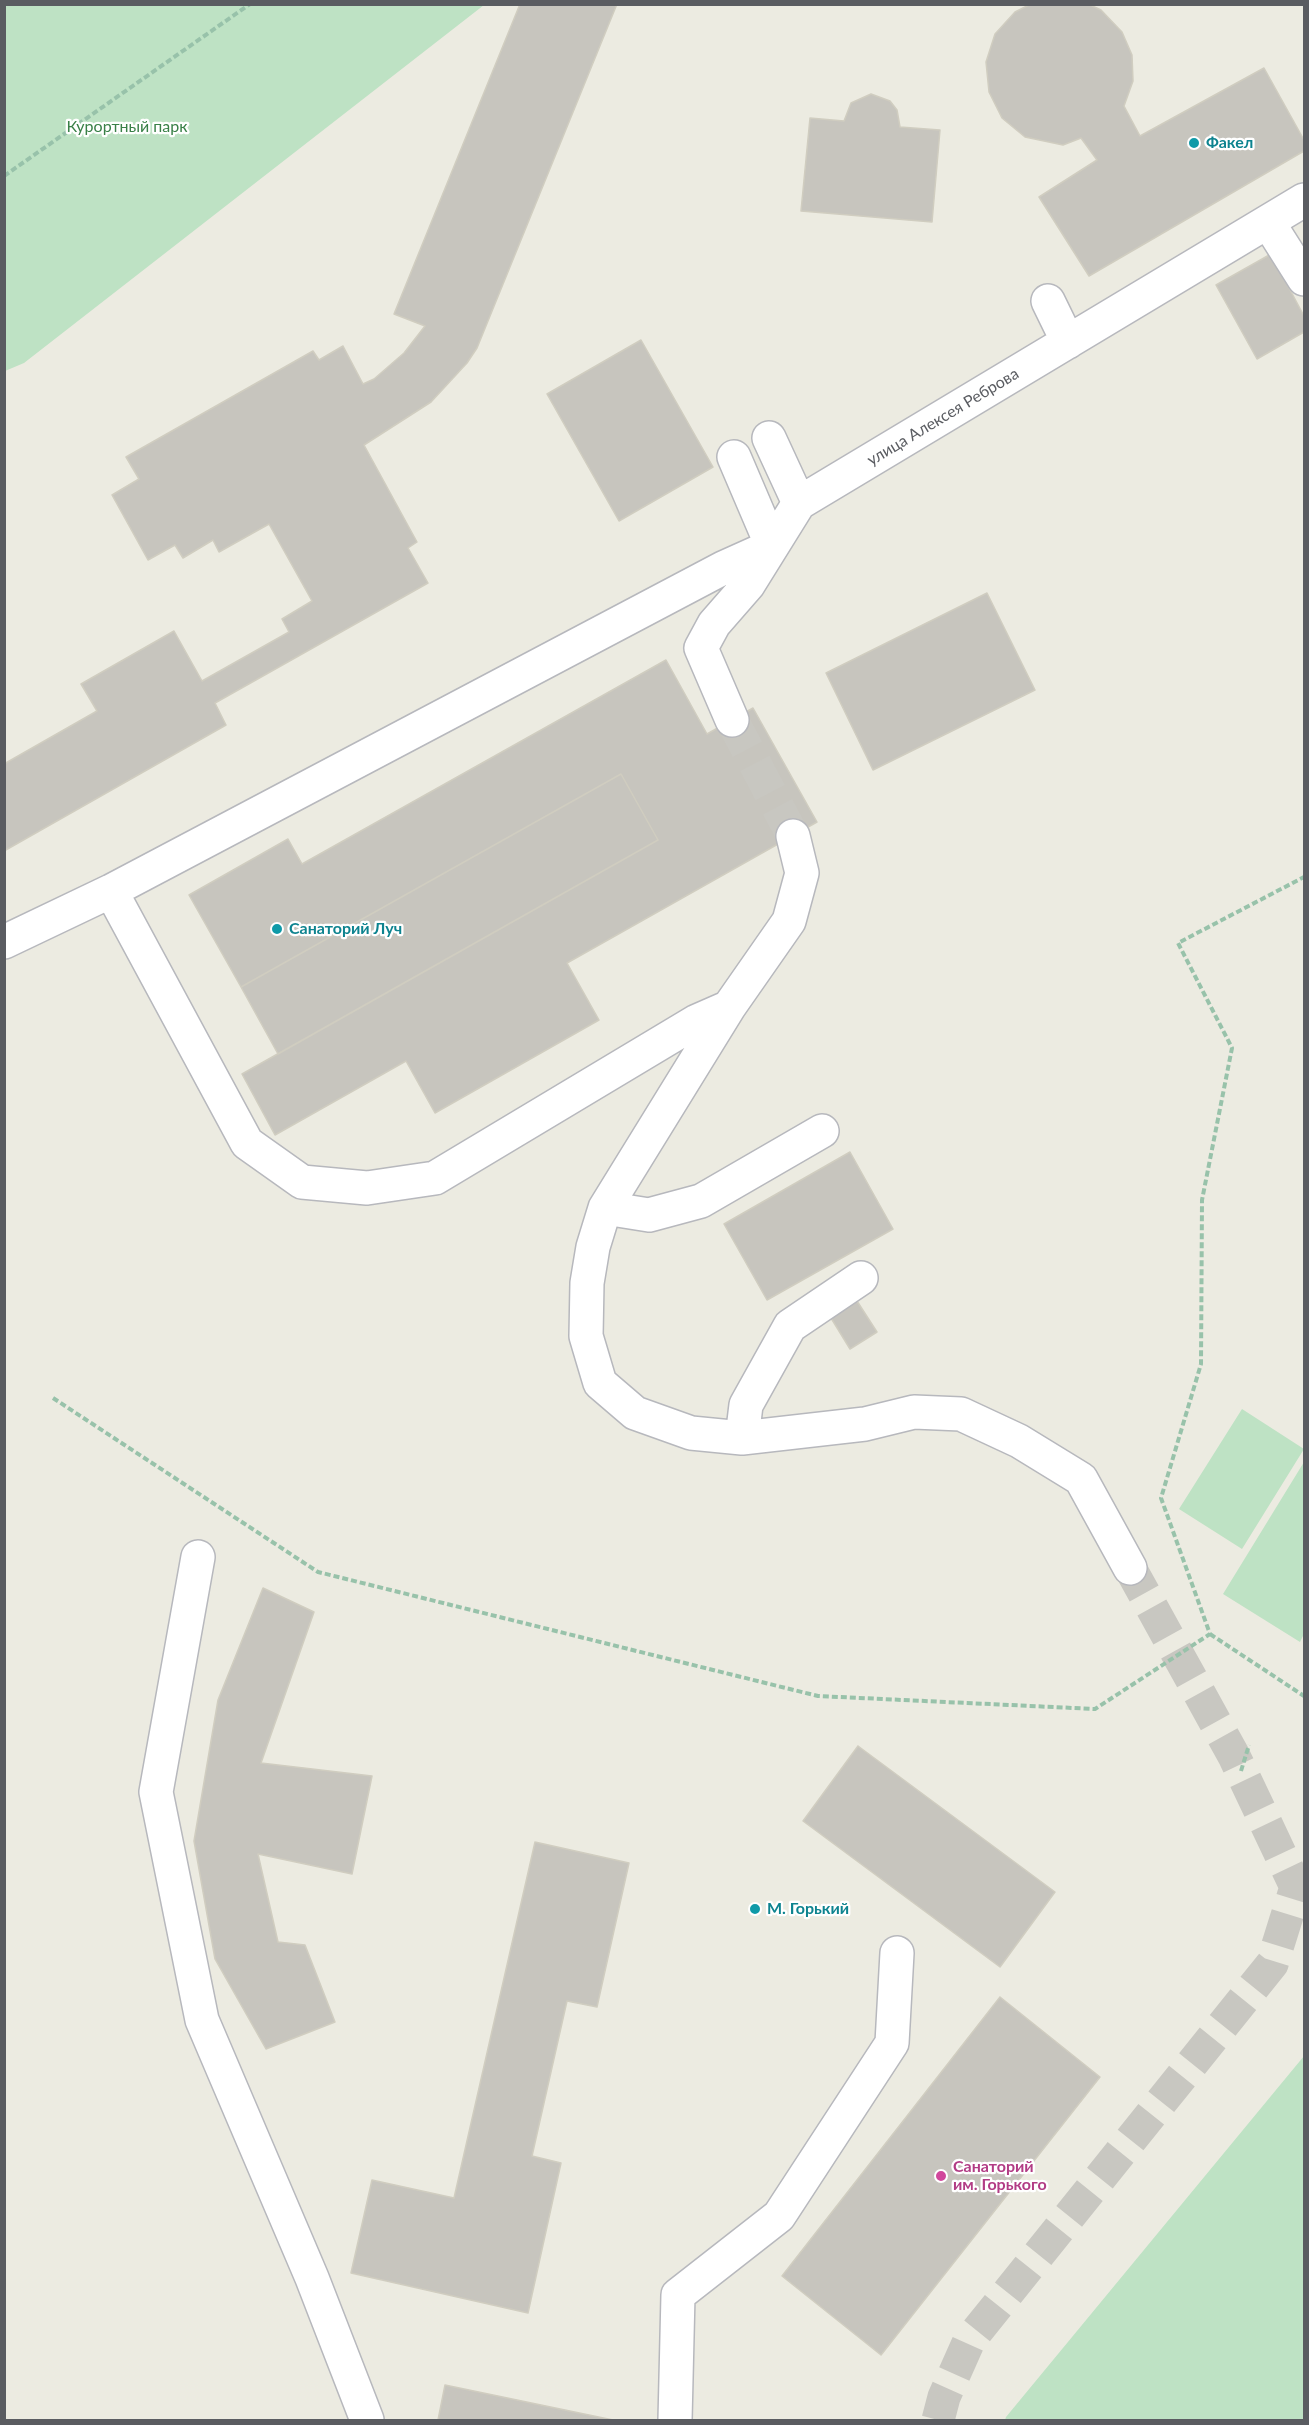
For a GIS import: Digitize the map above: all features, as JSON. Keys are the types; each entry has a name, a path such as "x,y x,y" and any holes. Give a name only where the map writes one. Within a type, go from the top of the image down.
{"street":[{"name":"улица Алексея Реброва","path":"732,720 701,648 707,614 748,585 799,503 1305,200"},
{"path":"1268,222 1305,279"},
{"path":"1047,301 1068,342"},
{"path":"769,438 799,503"},
{"path":"4,942 111,891 723,568 772,546 734,457"},
{"path":"793,836 802,873 789,921 729,1007 605,1208 593,1247 587,1283 586,1336 600,1383 635,1413 691,1434 742,1438 865,1424 914,1412 961,1414 1019,1441 1081,1479 1130,1568"},
{"path":"111,891 247,1143 302,1182 367,1188 435,1178 697,1021 729,1007"},
{"path":"605,1208 649,1215 701,1201 822,1131"},
{"path":"742,1438 746,1405 790,1326 861,1278"},
{"path":"198,1557 156,1792 202,2020 312,2278 367,2421"},
{"path":"675,2421 678,2295 779,2217 892,2043 897,1953"}],"path":[{"path":"4,176 250,4"},
{"path":"1210,1634 1305,1696"},
{"path":"1241,1771 1249,1745"}],"green space":[{"name":"Курортный парк","path":"5,4 484,5 24,363 5,371"},
{"path":"1242,1409 1304,1449 1242,1549 1179,1509"},
{"path":"1304,1462 1304,1634 1300,1642 1223,1594"},
{"path":"1304,2056 1304,2420 1005,2420 1006,2417"}],"building":[{"path":"520,4 617,4 477,348 467,363 431,402 364,445 417,542 408,548 428,583 215,703 226,725 4,851 4,764 97,711 81,684 174,631 202,681 289,632 282,619 312,601 269,524 219,552 213,540 183,558 175,545 148,560 112,495 139,479 126,457 313,351 319,360 343,346 363,384 374,379 404,353 425,326 394,314"},
{"name":"Факел","path":"1031,4 1088,4 1101,10 1122,32 1132,55 1133,81 1124,106 1140,136 1264,68 1304,140 1304,151 1089,276 1039,197 1097,160 1081,138 1063,145 1025,137 1002,118 989,92 986,62 995,34 1015,12"},
{"path":"871,94 890,101 897,110 900,127 940,130 932,222 801,211 810,118 844,121 851,103"},
{"path":"1271,254 1304,316 1304,332 1257,359 1216,285"},
{"path":"641,340 713,467 619,521 547,394"},
{"path":"987,593 1035,690 873,770 826,673"},
{"name":"Cанаторий Луч","path":"666,660 707,734 753,708 817,822 567,963 599,1020 435,1113 406,1061 275,1135 242,1074 658,840 621,774 241,987 189,895 288,839 302,864"},
{"path":"621,774 658,840 278,1054 241,987"},
{"path":"850,1152 893,1229 767,1300 724,1224"},
{"path":"857,1301 877,1332 850,1349 831,1318"},
{"path":"263,1588 314,1612 261,1763 372,1776 352,1874 258,1854 278,1942 305,1945 335,2022 266,2049 215,1959 194,1841 218,1700"},
{"path":"858,1746 1055,1892 1000,1967 803,1821"},
{"path":"535,1842 629,1863 597,2007 567,2001 532,2156 561,2163 528,2313 351,2273 372,2180 454,2198"},
{"name":"Санаторий им. Горького","path":"1000,1997 1100,2077 881,2355 782,2276"},
{"path":"445,2385 613,2420 438,2420"}],"tunnel":[{"path":"732,720 793,836"},
{"path":"938,2420 944,2397 969,2341 1272,1964 1296,1887 1234,1756 1130,1568"}],"place":[{"name":"Факел","path":"1194,143"},
{"name":"Cанаторий Луч","path":"277,929"},
{"name":"М. Горький","path":"755,1909"},
{"name":"Санаторий им. Горького","path":"941,2176"}]}
